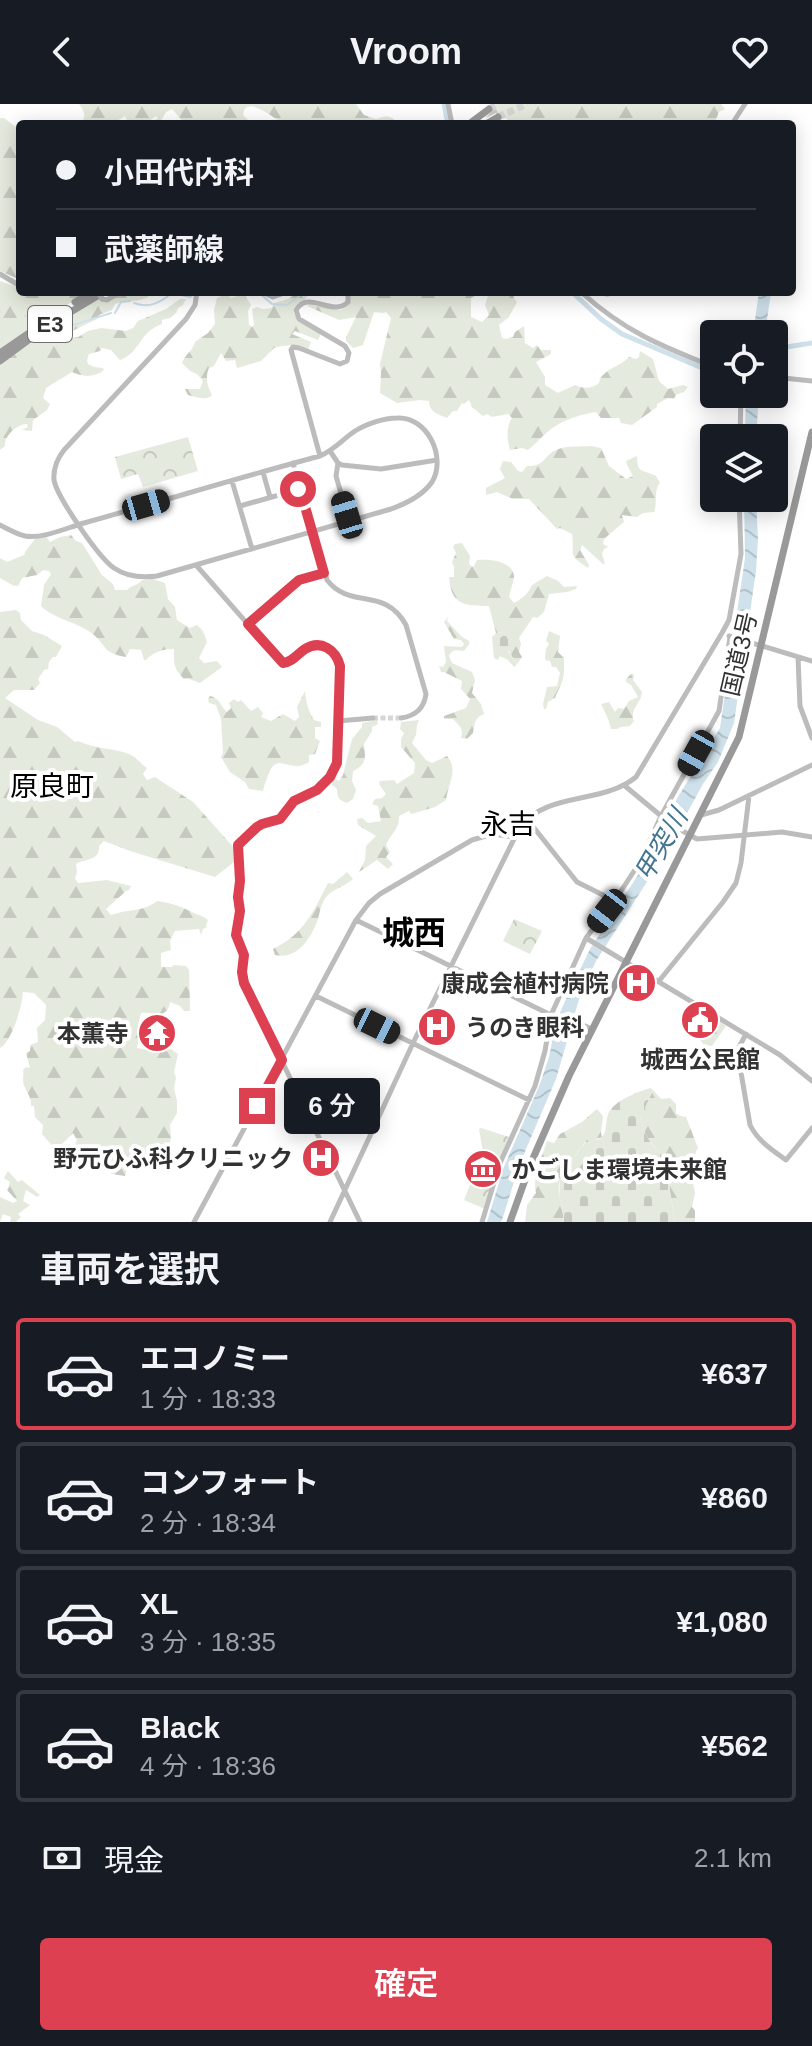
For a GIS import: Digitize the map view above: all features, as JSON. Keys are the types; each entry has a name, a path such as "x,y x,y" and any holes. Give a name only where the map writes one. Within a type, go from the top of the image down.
{"highway":[{"path":"474,120 489,109"},
{"path":"493,120 498,117"},
{"name":"E3","path":"0,353 46,320 88,296"},
{"name":"E3","path":"0,361 56,320 103,296"},
{"name":"国道3号","path":"763,646 812,432"},
{"name":"国道3号","path":"512,1222 536,1153 569,1076 692,837 739,737 812,446"},
{"name":"国道3号","path":"512,1222 572,1078 627,963"}],"street":[{"path":"0,525 21,535 34,537 79,524 232,481 293,463 320,456 359,428 400,418 415,422 430,437 437,460 431,482 398,507 196,565 149,577 127,574 114,568 102,557 79,524 55,483 55,467 59,457 186,319 195,305 196,296"},
{"path":"320,456 291,350 293,347 299,348 340,364 347,361 349,353 345,346 299,319 296,310 299,304 305,302 343,307 347,296"},
{"path":"586,296 607,315 639,335 700,361"},
{"path":"788,378 812,381"},
{"path":"330,451 338,463 345,466 381,469 437,460"},
{"path":"293,463 324,573 330,584 344,595 382,602 405,621 426,694 424,704 418,711 401,718"},
{"path":"338,463 336,476 349,521"},
{"path":"263,472 270,497"},
{"path":"232,481 252,549"},
{"path":"239,506 300,489"},
{"path":"330,1222 514,837 527,819 544,808 625,786 643,768 722,633 729,620 741,554 740,512"},
{"path":"196,565 283,663 288,663 313,646 325,646 334,652 340,666 337,763 330,777 313,793 294,801 280,819 257,827 238,845 240,911 236,935 244,955 244,983 360,1222"},
{"path":"248,624 299,580 324,573"},
{"path":"722,633 812,661"},
{"path":"482,1222 500,1163 543,1061 553,1015 587,939 640,862 719,711 730,637"},
{"path":"798,657 800,706 812,738"},
{"path":"338,721 373,718"},
{"path":"703,814 719,810 812,765"},
{"path":"625,786 692,837 701,839 790,832 812,837"},
{"path":"659,981 730,893 740,871 749,796"},
{"path":"527,819 577,882 615,901"},
{"path":"194,1222 356,920 369,903 475,838 493,834 514,837"},
{"path":"356,920 553,1015 592,1029"},
{"path":"587,939 785,1058 812,1081"},
{"path":"316,996 529,1100"},
{"path":"746,1034 738,1055 753,1132 786,1160 812,1128"}],"green space":[{"path":"79,104 356,104 364,115 394,120 278,120 252,106 244,110 243,115 248,120 182,120 172,109 161,120 155,120 158,118 156,116 150,120 127,120 125,116 118,120 83,120 84,112"},
{"path":"490,104 721,104 725,109 719,112 716,120 508,120 504,117 495,120 500,117 496,113 486,118 484,114 493,108"},
{"path":"0,118 4,118 16,127 16,278 0,271"},
{"path":"0,281 16,287 16,296 82,296 65,306 0,350"},
{"path":"116,296 150,296 115,304 112,310 55,341 78,337 101,328 126,331 138,321 180,299 186,299 176,313 148,332 127,357 120,360 111,350 102,348 89,354 87,360 88,364 104,370 88,376 72,372 46,388 43,398 50,404 33,420 32,431 22,430 28,427 27,424 19,426 0,450 0,363 94,298 105,301"},
{"path":"245,296 251,305 248,311 249,325 252,327 252,309 272,308 274,303 293,296 308,296 297,304 294,314 321,334 318,340 295,331 292,334 311,342 308,350 295,345 274,348 261,361 237,368 235,360 226,361 221,353 208,371 207,382 212,395 204,398 188,395 185,389 200,389 203,381 182,363 195,342 215,324 217,298"},
{"path":"348,296 474,296 471,298 471,317 482,322 489,315 485,305 488,296 514,296 517,302 509,317 499,325 502,338 513,337 524,326 525,343 533,348 537,345 541,350 551,350 551,354 536,362 545,377 545,385 558,393 575,385 587,388 597,385 605,373 629,357 636,359 640,351 653,359 659,381 668,389 683,385 688,387 674,399 668,398 657,404 632,425 621,423 619,418 601,418 596,412 591,413 555,427 528,450 510,450 508,434 512,418 508,414 483,416 469,400 447,418 432,410 429,401 397,403 380,393 380,364 391,318 386,312 374,312 363,345 353,348 346,337 356,317 339,320 307,306 341,310 349,302"},
{"path":"188,437 198,471 143,487 138,474 121,479 115,457"},
{"path":"560,448 601,448 609,466 626,479 633,476 626,461 637,456 640,469 656,476 660,483 654,512 637,517 622,515 624,522 604,539 603,544 608,547 602,554 605,564 582,545 580,550 588,568 574,557 572,534 557,529 529,499 513,499 497,492 486,495 486,488 505,478 500,469 503,461 511,462 522,472 527,466 541,463"},
{"path":"45,535 50,542 71,535 82,543 115,590 127,590 142,580 153,579 165,583 177,620 190,628 197,625 203,631 207,642 199,658 204,663 217,661 222,667 200,683 184,679 178,672 174,649 158,652 146,660 141,650 130,649 126,657 113,654 88,631 41,606 44,585 51,574 49,571 43,570 37,575 22,578 18,586 0,578 0,558 7,562 24,555 35,538"},
{"path":"462,543 472,567 477,560 482,560 509,567 514,576 509,597 514,603 525,596 532,585 547,576 564,587 577,586 567,592 549,594 544,612 537,618 533,617 519,638 522,657 517,664 508,650 504,632 496,633 489,606 465,604 452,593 449,577 454,577 452,562 456,553 453,547"},
{"path":"16,610 32,631 62,646 38,679 40,683 34,690 14,690 5,698 38,720 57,727 75,742 133,756 147,768 143,774 147,780 155,777 193,802 235,849 234,862 215,877 104,841 95,857 76,864 75,878 78,883 107,880 131,886 106,909 111,915 147,907 157,901 178,906 208,920 201,935 199,929 175,931 170,941 171,950 161,953 161,967 186,966 189,970 190,1011 184,1011 170,1002 163,1013 141,1013 137,1048 157,1051 171,1049 178,1054 174,1072 177,1113 170,1125 169,1146 148,1170 134,1163 125,1176 112,1174 81,1156 70,1156 77,1140 73,1133 56,1150 42,1134 43,1125 35,1117 34,1106 31,1106 23,1081 23,1070 30,1068 26,1053 30,1051 30,1045 38,1042 37,1028 45,1020 46,1005 34,993 23,992 12,1031 0,1048 0,612"},
{"path":"448,617 447,621 469,641 464,651 453,651 449,656 452,663 472,672 475,680 472,693 484,714 477,719 473,733 467,739 461,738 459,725 453,719 444,719 444,716 466,708 470,699 461,689 462,681 441,672 439,666 443,667 446,662 444,646 462,647 464,644 454,639 444,622"},
{"path":"549,631 560,636 558,652 564,658 564,673 555,698 544,709 547,687 557,686 560,673 550,661 545,660"},
{"path":"504,632 510,643 508,651 517,664 514,667 500,656 498,660 494,658 492,637"},
{"path":"634,674 633,680 642,692 633,713 634,721 630,726 611,729 601,704 609,702 615,712 618,708 624,709 629,701 638,697 626,682"},
{"path":"305,691 314,720 321,722 321,727 315,727 315,738 320,741 315,754 309,755 309,762 302,765 278,763 269,773 263,791 249,789 245,782 230,772 221,757 221,719 216,705 209,703 208,699 210,696 216,699 227,712 231,708 229,703 234,699 238,702 241,700 251,711 258,707 263,713 261,717 271,721 283,714 295,721 299,717 297,707"},
{"path":"377,720 378,724 372,727 364,744 363,763 353,771 352,781 356,790 353,799 347,803 339,798 337,789 331,784 334,778 339,781 343,775 352,739 362,723"},
{"path":"419,720 412,743 432,763 447,756 450,761 452,772 446,800 435,807 411,814 409,811 399,816 397,828 386,845 390,852 386,857 393,864 388,869 377,860 359,872 365,860 366,846 376,836 358,825 357,819 362,818 368,823 381,821 378,806 372,804 386,794 380,781 394,780 397,784 414,773 415,763 401,747 404,733 400,729 401,722"},
{"path":"347,872 353,879 326,897 306,942 296,952 275,955 273,949 300,929 328,883 333,884"},
{"path":"514,919 542,931 530,954 503,941"},
{"path":"711,1016 726,1026 712,1046 704,1045 698,1037"},
{"path":"650,1088 653,1090 646,1112 640,1118 647,1136 665,1161 675,1222 564,1222 559,1201 560,1179 568,1161 587,1140 604,1135 608,1114 614,1105"},
{"path":"653,1090 661,1099 670,1098 676,1104 676,1113 686,1117 698,1148 695,1170 691,1172 695,1222 675,1222 665,1161 642,1125 640,1117"},
{"path":"597,1109 603,1116 602,1137 585,1142 568,1161 560,1180 559,1196 564,1222 525,1222 527,1205 536,1193 536,1173 547,1141 554,1143 560,1134"},
{"path":"481,1128 509,1137 485,1209 464,1200 483,1152"},
{"path":"8,1171 18,1182 22,1180 40,1195 37,1197 26,1190 23,1201 30,1205 18,1214 21,1217 16,1222 10,1222 11,1217 3,1214 0,1222 0,1197 13,1203 17,1201 7,1190 10,1182 4,1178"}],"water":[{"path":"758,296 770,296 767,320 755,320"},
{"path":"746,408 758,408 757,424 745,424"},
{"name":"甲突川","path":"744,512 757,512 756,571 734,723 718,762 661,860 596,961 580,996 556,1079 520,1163 502,1220 487,1222 503,1169 540,1084 556,1022 566,999 590,949 638,875 678,797 720,728 745,558"}],"waterway":[{"path":"444,104 447,120"},
{"path":"134,303 154,304 168,296"},
{"path":"186,296 191,296"},
{"path":"263,296 272,304 287,305 299,296"},
{"path":"576,296 622,334 700,367"},
{"path":"115,313 121,302 130,301"},
{"path":"25,316 49,310"},
{"path":"67,327 111,313"},
{"path":"788,347 812,343"}],"tunnel":[{"path":"489,109 498,104"},
{"path":"498,117 527,104"},
{"path":"373,718 401,718"}],"place":[{"name":"康成会植村病院","path":"637,983"},
{"name":"城西公民館","path":"700,1020"},
{"name":"うのき眼科","path":"437,1027"},
{"name":"本薫寺","path":"157,1033"},
{"name":"野元ひふ科クリニック","path":"321,1158"},
{"name":"かごしま環境未来館","path":"483,1169"}],"district":[{"name":"原良町","path":"52,786"},
{"name":"永吉","path":"508,824"},
{"name":"城西","path":"414,933"}],"route":[{"path":"257,1106 282,1060 244,983 244,955 236,939 240,911 238,845 257,827 280,819 294,801 317,790 334,772 337,763 340,666 336,654 325,646 313,646 288,663 283,663 248,624 299,580 324,573 298,489"}]}
